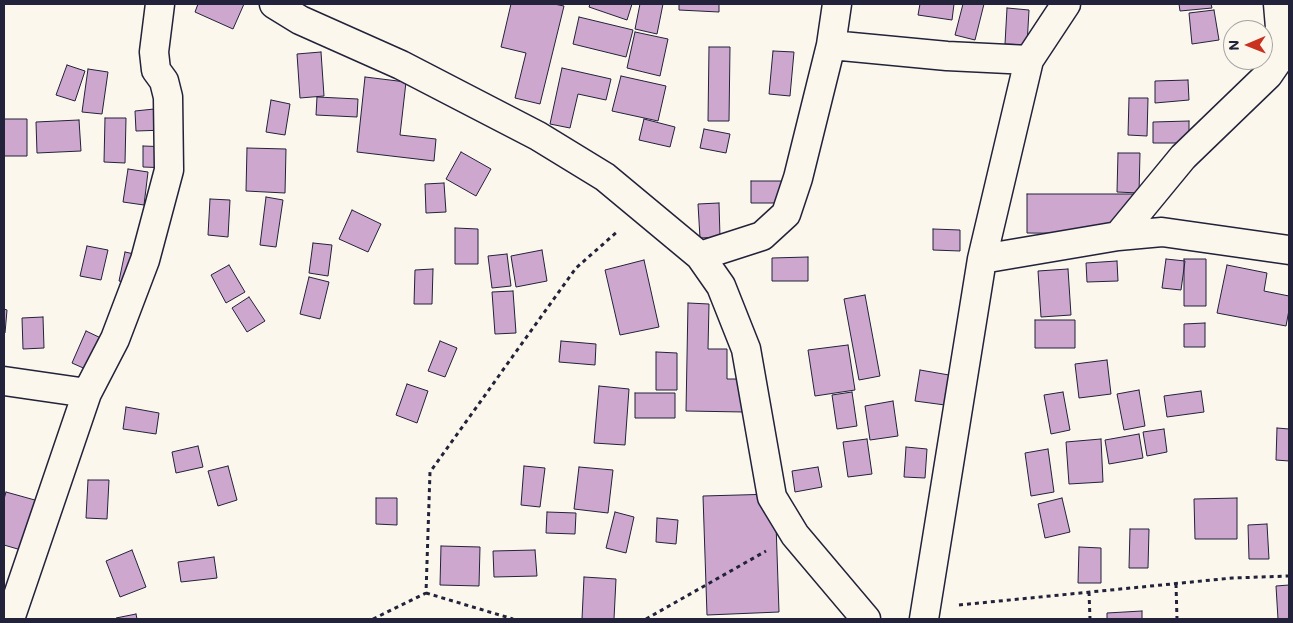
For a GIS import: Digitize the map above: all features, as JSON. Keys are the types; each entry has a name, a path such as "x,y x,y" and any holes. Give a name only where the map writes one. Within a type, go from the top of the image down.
{"street":[{"path":"10,619 87,393 115,339 146,260 169,170 168,97 164,81 156,70 154,52 160,4"},
{"path":"274,4 300,20 401,65 538,136 605,177 700,256 721,286 746,349 772,497 795,535 866,619"},
{"path":"700,256 762,236 786,214 798,178 831,45 837,4"},
{"path":"924,614 982,259 1029,60 1066,4"},
{"path":"1118,236 1183,157 1268,74 1279,59 1282,51 1278,4"},
{"path":"831,45 947,56 1029,60"},
{"path":"982,259 1118,236 1162,232 1289,250"},
{"path":"4,381 87,393"}],"path":[{"path":"426,593 430,472 576,268 643,209"},
{"path":"646,619 795,535"},
{"path":"924,614 1089,592 1232,578 1289,576"},
{"path":"1176,584 1176,619"},
{"path":"1089,592 1090,619"},
{"path":"373,619 426,593 513,619"}],"building":[{"path":"198,4 244,4 233,29 195,12"},
{"path":"511,4 554,4 564,6 540,104 515,98 526,53 501,47"},
{"path":"590,4 632,4 627,20 589,7"},
{"path":"640,4 663,4 657,34 635,29"},
{"path":"679,4 719,4 719,12 679,10"},
{"path":"920,4 954,4 952,20 918,15"},
{"path":"963,4 984,4 975,40 955,35"},
{"path":"1179,4 1211,4 1212,8 1180,11"},
{"path":"1007,8 1029,10 1027,45 1005,44"},
{"path":"1214,10 1219,40 1192,44 1189,13"},
{"path":"579,17 633,30 626,57 573,44"},
{"path":"635,32 668,39 660,76 627,68"},
{"path":"709,47 730,47 729,121 708,121"},
{"path":"773,51 794,52 790,96 769,94"},
{"path":"321,52 324,96 300,98 297,54"},
{"path":"67,65 85,71 75,101 56,95"},
{"path":"562,68 611,79 606,100 578,94 570,128 550,124"},
{"path":"88,69 108,72 102,114 82,112"},
{"path":"621,76 666,86 658,121 612,111"},
{"path":"365,77 406,82 400,135 436,139 434,161 357,152"},
{"path":"1188,80 1189,100 1155,103 1155,81"},
{"path":"317,97 358,99 357,117 316,115"},
{"path":"1129,98 1148,98 1147,136 1128,135"},
{"path":"271,100 290,104 285,135 266,132"},
{"path":"164,108 166,130 136,131 135,111"},
{"path":"105,118 126,118 125,163 104,162"},
{"path":"4,119 27,119 27,156 4,156"},
{"path":"644,119 675,127 670,147 639,140"},
{"path":"79,120 81,151 37,153 36,122"},
{"path":"1189,121 1189,143 1153,143 1153,122"},
{"path":"704,129 730,134 726,153 700,148"},
{"path":"143,146 171,147 170,168 143,167"},
{"path":"247,148 286,149 285,193 246,191"},
{"path":"461,152 491,169 476,196 446,179"},
{"path":"1118,153 1140,153 1139,193 1117,192"},
{"path":"128,169 148,172 144,205 123,202"},
{"path":"751,181 782,181 782,203 751,203"},
{"path":"444,183 446,212 426,213 425,184"},
{"path":"1027,194 1140,194 1140,234 1027,233"},
{"path":"266,197 283,200 276,247 260,245"},
{"path":"210,199 230,200 228,237 208,235"},
{"path":"719,203 720,237 700,238 698,204"},
{"path":"352,210 381,224 368,252 339,239"},
{"path":"455,228 478,229 478,264 455,264"},
{"path":"933,229 960,230 960,251 933,250"},
{"path":"313,243 332,245 328,276 309,273"},
{"path":"87,246 108,250 101,280 80,276"},
{"path":"542,250 547,281 516,287 511,256"},
{"path":"125,252 148,257 142,286 119,281"},
{"path":"507,254 511,286 492,288 488,256"},
{"path":"808,257 808,281 772,281 772,258"},
{"path":"1166,259 1185,261 1181,290 1162,288"},
{"path":"1184,259 1206,259 1206,306 1184,306"},
{"path":"644,260 659,327 620,335 605,270"},
{"path":"1117,261 1118,281 1087,282 1086,263"},
{"path":"229,265 245,292 226,303 211,275"},
{"path":"1227,265 1267,273 1264,291 1289,296 1286,326 1217,313"},
{"path":"433,269 432,304 414,304 415,270"},
{"path":"1068,269 1071,315 1041,317 1038,271"},
{"path":"309,277 329,282 320,319 300,314"},
{"path":"513,291 516,333 495,334 492,292"},
{"path":"865,295 880,376 859,380 844,299"},
{"path":"249,297 265,321 247,332 232,308"},
{"path":"688,303 709,304 708,349 727,349 727,379 744,379 744,412 686,411"},
{"path":"4,309 7,310 5,333 4,333"},
{"path":"43,317 44,348 23,349 22,318"},
{"path":"1035,320 1075,320 1075,348 1035,348"},
{"path":"1205,323 1205,347 1184,347 1184,324"},
{"path":"86,331 103,339 90,371 72,363"},
{"path":"440,341 457,348 445,377 428,371"},
{"path":"561,341 596,344 595,365 559,362"},
{"path":"848,345 855,390 815,396 808,350"},
{"path":"656,352 677,353 677,390 656,390"},
{"path":"1107,360 1111,394 1079,398 1075,364"},
{"path":"920,370 949,375 945,405 915,401"},
{"path":"407,384 428,391 417,423 396,415"},
{"path":"599,386 629,389 625,445 594,443"},
{"path":"1139,390 1145,426 1124,430 1117,394"},
{"path":"1201,391 1204,412 1167,417 1164,396"},
{"path":"852,392 857,426 837,429 832,395"},
{"path":"1063,392 1070,430 1051,434 1044,395"},
{"path":"635,393 675,393 675,418 635,418"},
{"path":"893,401 898,436 870,440 865,406"},
{"path":"126,407 159,413 156,434 123,429"},
{"path":"1277,428 1289,429 1289,461 1276,460"},
{"path":"1164,429 1167,452 1147,456 1143,432"},
{"path":"1139,434 1143,458 1109,464 1105,440"},
{"path":"867,439 872,474 848,477 843,442"},
{"path":"1101,439 1103,482 1069,484 1066,442"},
{"path":"198,446 203,467 176,473 172,452"},
{"path":"906,447 927,449 925,478 904,477"},
{"path":"1048,449 1054,492 1031,496 1025,453"},
{"path":"228,466 237,500 218,506 208,471"},
{"path":"524,466 545,468 540,507 521,505"},
{"path":"579,467 613,470 608,513 574,509"},
{"path":"818,467 822,487 795,492 792,471"},
{"path":"88,480 109,480 107,519 86,518"},
{"path":"6,492 42,502 28,552 4,545 4,499"},
{"path":"775,494 779,612 707,615 703,496"},
{"path":"376,498 397,498 397,525 376,524"},
{"path":"1062,498 1070,532 1045,538 1038,504"},
{"path":"1237,498 1237,539 1195,539 1194,499"},
{"path":"547,512 576,513 575,534 546,533"},
{"path":"615,512 634,517 626,553 606,548"},
{"path":"657,518 678,520 676,544 656,542"},
{"path":"1267,524 1269,559 1249,559 1248,525"},
{"path":"1130,529 1149,529 1148,568 1129,568"},
{"path":"441,546 480,547 479,586 440,585"},
{"path":"1079,547 1101,548 1101,583 1078,583"},
{"path":"132,550 146,587 120,597 106,561"},
{"path":"535,550 537,576 494,577 493,551"},
{"path":"214,557 217,578 181,582 178,562"},
{"path":"584,577 616,579 614,619 582,619"},
{"path":"1289,585 1289,619 1278,619 1276,586"},
{"path":"1142,611 1142,619 1107,619 1107,613"},
{"path":"136,614 137,619 116,619 116,618"}]}
